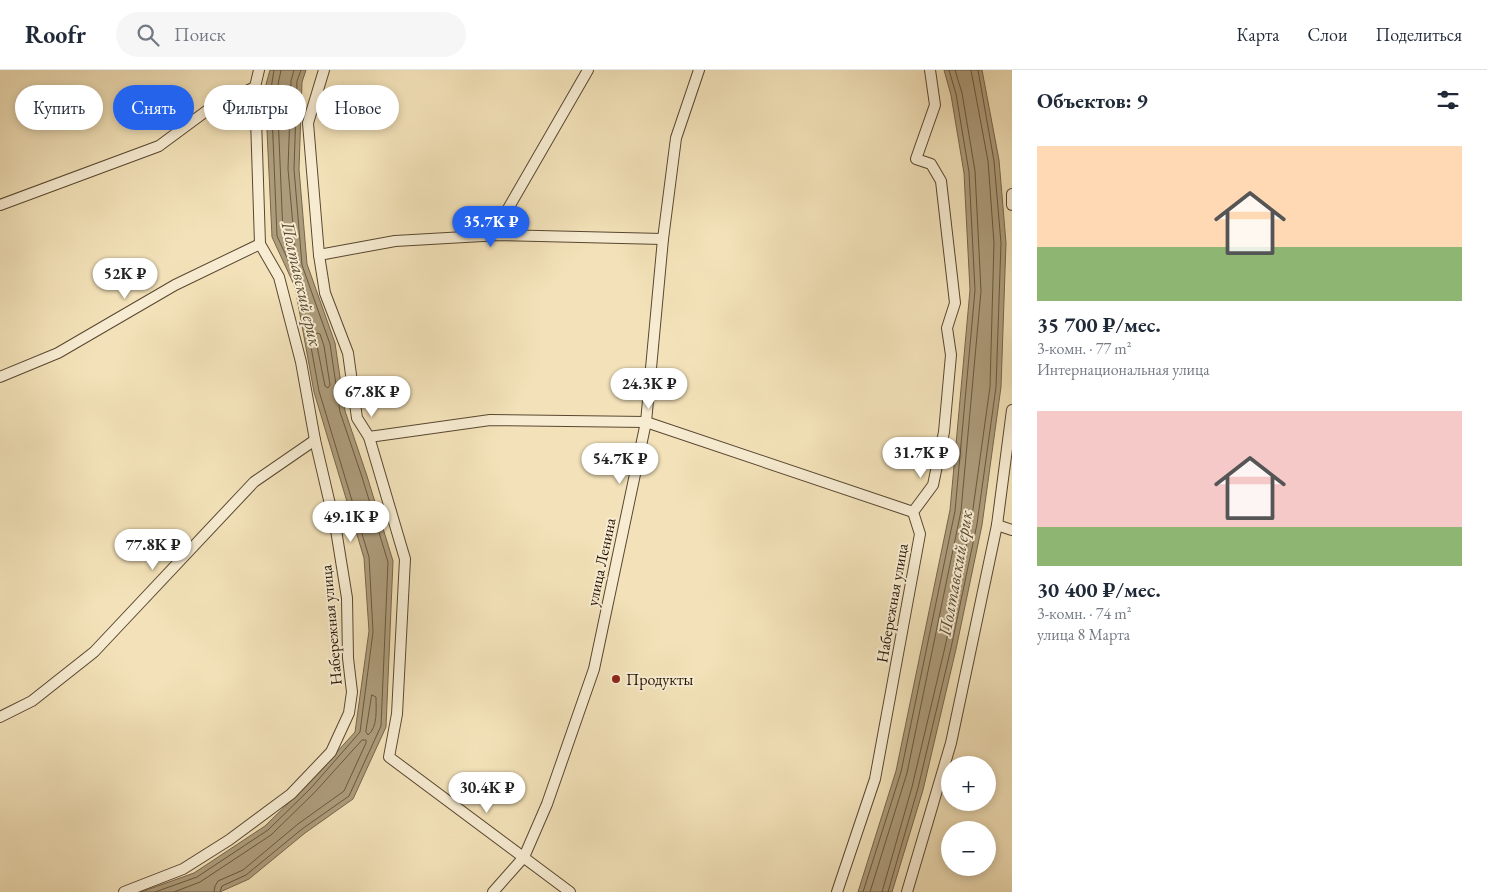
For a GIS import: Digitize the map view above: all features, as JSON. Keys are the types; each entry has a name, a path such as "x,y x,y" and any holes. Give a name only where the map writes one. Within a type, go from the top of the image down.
{"street":[{"name":"Набережная улица","path":"255,85 259,70"},
{"path":"324,70 308,123 319,255 325,293 348,353 357,418 369,437 405,559 397,714 389,757 570,892"},
{"path":"500,235 501,221 588,70"},
{"name":"улица Ленина","path":"493,892 524,857 547,804 594,668 646,422 663,240 676,138 699,70"},
{"path":"369,437 490,420 646,422 912,512 933,486 944,432 951,355 947,328 955,302 941,181 931,164 916,159 934,105 930,70"},
{"path":"0,205 159,146 204,113"},
{"name":"Набережная улица","path":"124,892 183,869 230,840 291,794 331,752 349,713 352,692 348,658 346,598 336,530 315,440 301,362 279,277 260,244 256,130"},
{"path":"319,255 395,241 500,235 663,240"},
{"path":"0,377 58,353 175,285 260,244"},
{"path":"907,892 951,743 998,525 1012,410"},
{"path":"0,717 32,701 94,652 254,482 315,440"},
{"name":"Набережная улица","path":"837,892 875,779 920,534 912,512"},
{"path":"998,525 1012,530"}],"water":[{"path":"270,70 306,70 302,85 266,85"},
{"name":"Полтавский ерик","path":"944,70 982,70 999,160 1006,243 1001,387 982,525 956,649 923,790 892,892 858,892 896,771 950,510 970,290 964,173 951,95"},
{"name":"Полтавский ерик","path":"267,130 300,130 299,169 307,264 335,343 345,411 393,561 386,727 353,799 305,833 249,879 220,892 141,892 194,873 265,826 307,785 355,732 369,631 364,558 314,392 295,287 272,237"}],"place":[{"name":"Продукты","path":"616,679"}]}
